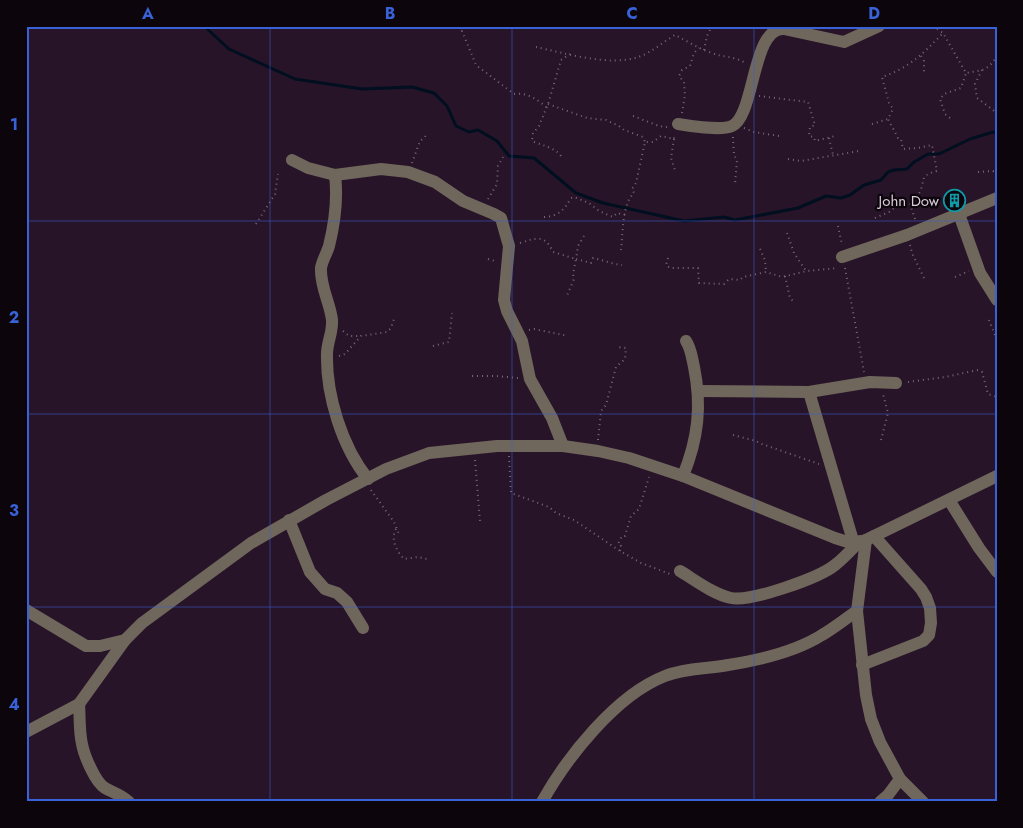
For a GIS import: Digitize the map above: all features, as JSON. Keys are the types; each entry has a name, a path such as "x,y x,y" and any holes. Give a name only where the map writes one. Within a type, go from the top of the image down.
{"street":[{"path":"676,126 734,125 741,115 755,69 769,36 776,30 784,29 844,42 879,26"},
{"path":"292,160 308,168 336,175 381,170 408,172 435,182 456,197 501,218 509,246 504,300 507,312 519,332 530,379 552,418 563,446"},
{"path":"336,175 335,221 321,266 323,286 332,321 327,360 331,393 341,428 354,460 366,480"},
{"path":"842,257 913,233 997,198"},
{"path":"959,214 978,268 997,300"},
{"path":"683,476 692,452 697,422 698,390 690,350 686,342"},
{"path":"698,390 809,392 870,382 896,383"},
{"path":"809,392 831,468 864,540 921,588 930,608 929,635 923,641 862,665"},
{"path":"26,732 79,704 125,640 142,623 243,549 289,520 366,480 404,462 429,453 509,446 563,446 598,451 683,476 835,538 864,540"},
{"path":"680,571 731,598 748,598 788,587 835,566 864,540 997,476"},
{"path":"949,500 979,548 997,572"},
{"path":"289,520 310,572 325,589 337,593 347,602 363,628"},
{"path":"864,540 857,612 862,665 871,719 880,742 900,779 923,802"},
{"path":"26,610 86,646 100,646 125,640"},
{"path":"542,802 553,783 588,738 627,698 647,683 691,669 726,666 784,651 821,636 857,612"},
{"path":"79,704 82,743 95,775 104,787 114,791 129,802"},
{"path":"880,802 900,779"}],"path":[{"path":"464,26 462,31 476,65 514,94 520,93 537,98 546,107"},
{"path":"704,50 707,36 712,26"},
{"path":"934,26 943,33 966,73 961,88 944,94 940,99 945,114 950,118"},
{"path":"872,124 888,119 893,109 889,103 882,77 898,72 921,56 943,33"},
{"path":"536,47 607,61 626,60 640,57 674,35 715,55 727,55 755,69"},
{"path":"675,170 671,158 676,126 684,109 685,95 684,82 679,76 682,70 690,66 694,53 699,48"},
{"path":"561,156 557,150 532,141 533,133 539,126 548,104 562,60 570,54"},
{"path":"921,56 924,61 924,74"},
{"path":"966,73 990,67 997,56"},
{"path":"982,70 976,84 977,98 997,113"},
{"path":"748,95 808,102 814,125 810,127 809,136 814,137 815,141 834,136"},
{"path":"548,104 587,118 606,120 642,137 645,142 636,184 632,189 634,193 628,197 625,208 626,215 623,222 621,250"},
{"path":"633,116 659,126 676,126"},
{"path":"888,119 898,138 901,139 903,149 932,145 937,170 927,173 923,177 918,197 910,204"},
{"path":"735,184 737,160 734,155 734,125 754,132 779,136"},
{"path":"408,172 420,141 425,137 426,132"},
{"path":"645,142 653,142 661,136 674,139"},
{"path":"829,138 833,156"},
{"path":"788,159 801,161 859,151"},
{"path":"482,208 496,184 498,166 503,157"},
{"path":"978,172 993,171 997,175"},
{"path":"256,224 275,194 278,174"},
{"path":"544,218 562,212 574,196 613,217 617,213 626,215"},
{"path":"875,218 889,212 901,202 910,204"},
{"path":"910,204 913,233 912,253 924,278"},
{"path":"838,226 843,244 839,249 842,257"},
{"path":"787,233 794,253 807,272"},
{"path":"566,298 574,279 573,274 578,246 584,236"},
{"path":"509,246 540,238 549,244 553,252 591,263 593,258 622,265"},
{"path":"760,249 765,260 766,272"},
{"path":"668,258 666,265 670,268 698,268 699,283 724,284 729,279 740,280 743,277 766,272 782,277 845,267 864,370 870,382"},
{"path":"955,277 978,268"},
{"path":"786,276 790,298 793,301"},
{"path":"433,346 449,342 452,314"},
{"path":"332,330 343,331 349,336 387,332 391,328 395,316"},
{"path":"990,320 997,340"},
{"path":"519,332 534,329 568,336"},
{"path":"327,360 345,354 361,336"},
{"path":"598,451 601,411 606,405 612,389 616,367 625,359 626,348 616,347"},
{"path":"896,383 945,377 978,370 982,372 988,394 997,397"},
{"path":"472,376 530,379"},
{"path":"881,440 888,412 882,394"},
{"path":"733,435 756,440 802,459 831,468"},
{"path":"509,446 511,494 549,507 556,514 574,520 641,563 669,575 680,571"},
{"path":"474,448 480,521"},
{"path":"620,551 619,540 622,536 625,536 631,516 640,509 653,466"},
{"path":"366,480 394,522 399,534"},
{"path":"397,529 393,536 399,554 407,560 418,557 427,559"}],"waterway":[{"path":"204,26 229,49 295,79 362,89 412,87 434,93 447,106 456,126 469,132 478,130 497,141 509,156 534,158 576,193 603,203 684,221 724,217 735,220 798,208 826,196 841,198 850,195 864,185 881,180 888,172 907,169 914,162 928,154 939,154 970,139 993,132 997,133"}],"place":[{"name":"John Dow","path":"955,201"}]}
